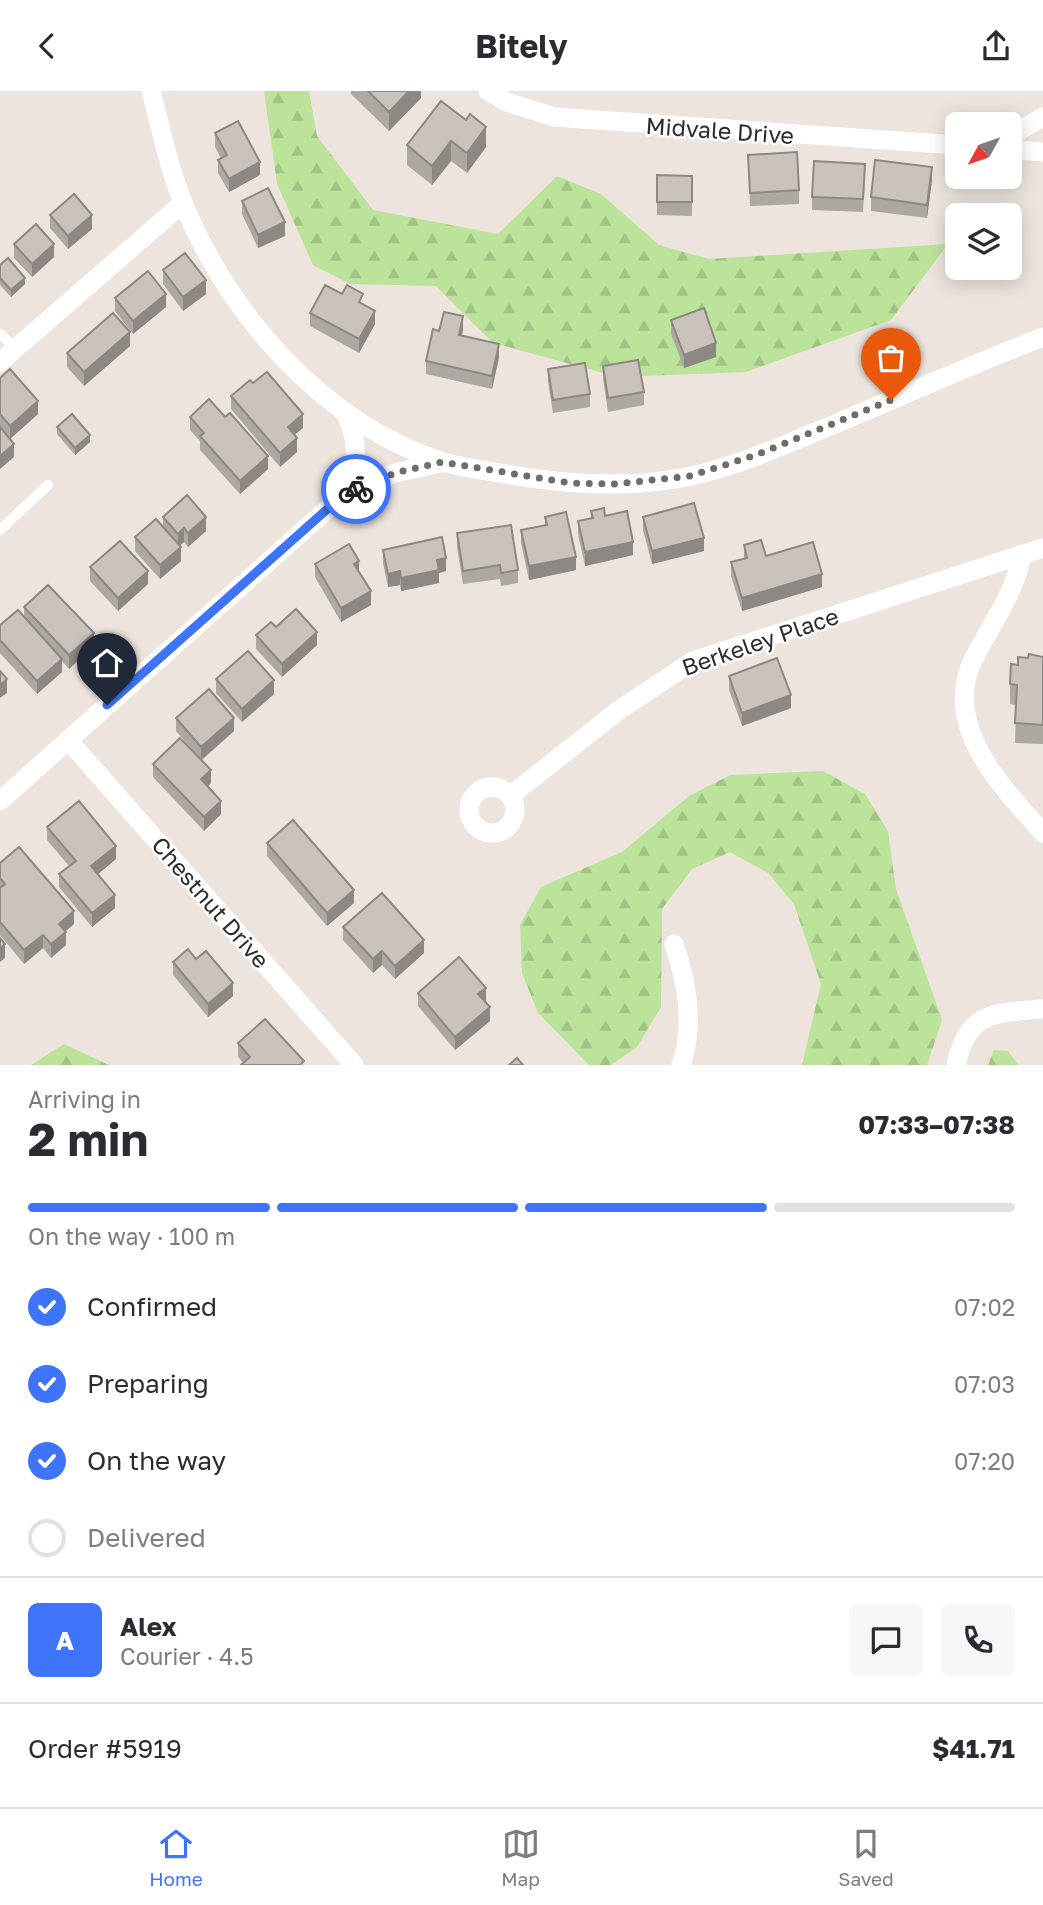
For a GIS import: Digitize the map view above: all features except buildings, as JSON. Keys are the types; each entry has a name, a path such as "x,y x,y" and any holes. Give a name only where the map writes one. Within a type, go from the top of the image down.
{"street":[{"path":"150,91 183,203 217,269 255,325 281,355 346,414 442,462 570,483 616,484 690,476 721,468 806,435 1043,337"},
{"name":"Midvale Drive","path":"488,91 507,102 554,117 945,144"},
{"path":"1022,129 1043,117"},
{"path":"1022,150 1043,152"},
{"path":"0,362 183,203"},
{"path":"342,496 352,478 357,450 354,431 346,414"},
{"path":"0,801 342,496 395,473 442,462"},
{"name":"Berkeley Place","path":"510,796 619,710 693,661 1043,548"},
{"path":"1022,554 1012,591 972,661 964,697 971,734 985,762 1043,833"},
{"name":"Chestnut Drive","path":"68,740 354,1065"},
{"path":"674,944 683,971 689,1021 681,1065"},
{"path":"956,1065 963,1038 975,1022 1001,1014 1043,1009"}],"lane":[{"path":"0,334 16,349"},
{"path":"0,530 48,485"}],"green space":[{"path":"264,91 309,91 317,136 373,210 498,234 557,176 601,194 659,245 709,259 945,244 945,248 891,320 746,372 618,377 493,343 436,286 350,284 313,265 277,184"},
{"path":"823,771 865,794 888,831 896,889 942,1020 927,1065 802,1065 821,984 794,904 768,873 730,852 692,869 662,909 661,1007 637,1047 611,1065 589,1065 538,1013 522,973 520,925 541,887 622,852 689,796 730,775"},
{"path":"64,1044 109,1065 31,1065"},
{"path":"994,1050 1008,1051 1018,1065 988,1065"}],"way so far":[{"path":"356,489 395,473 442,462 570,483 616,484 690,476 756,455 891,400"}],"route":[{"path":"107,705 342,496 356,489"}]}
